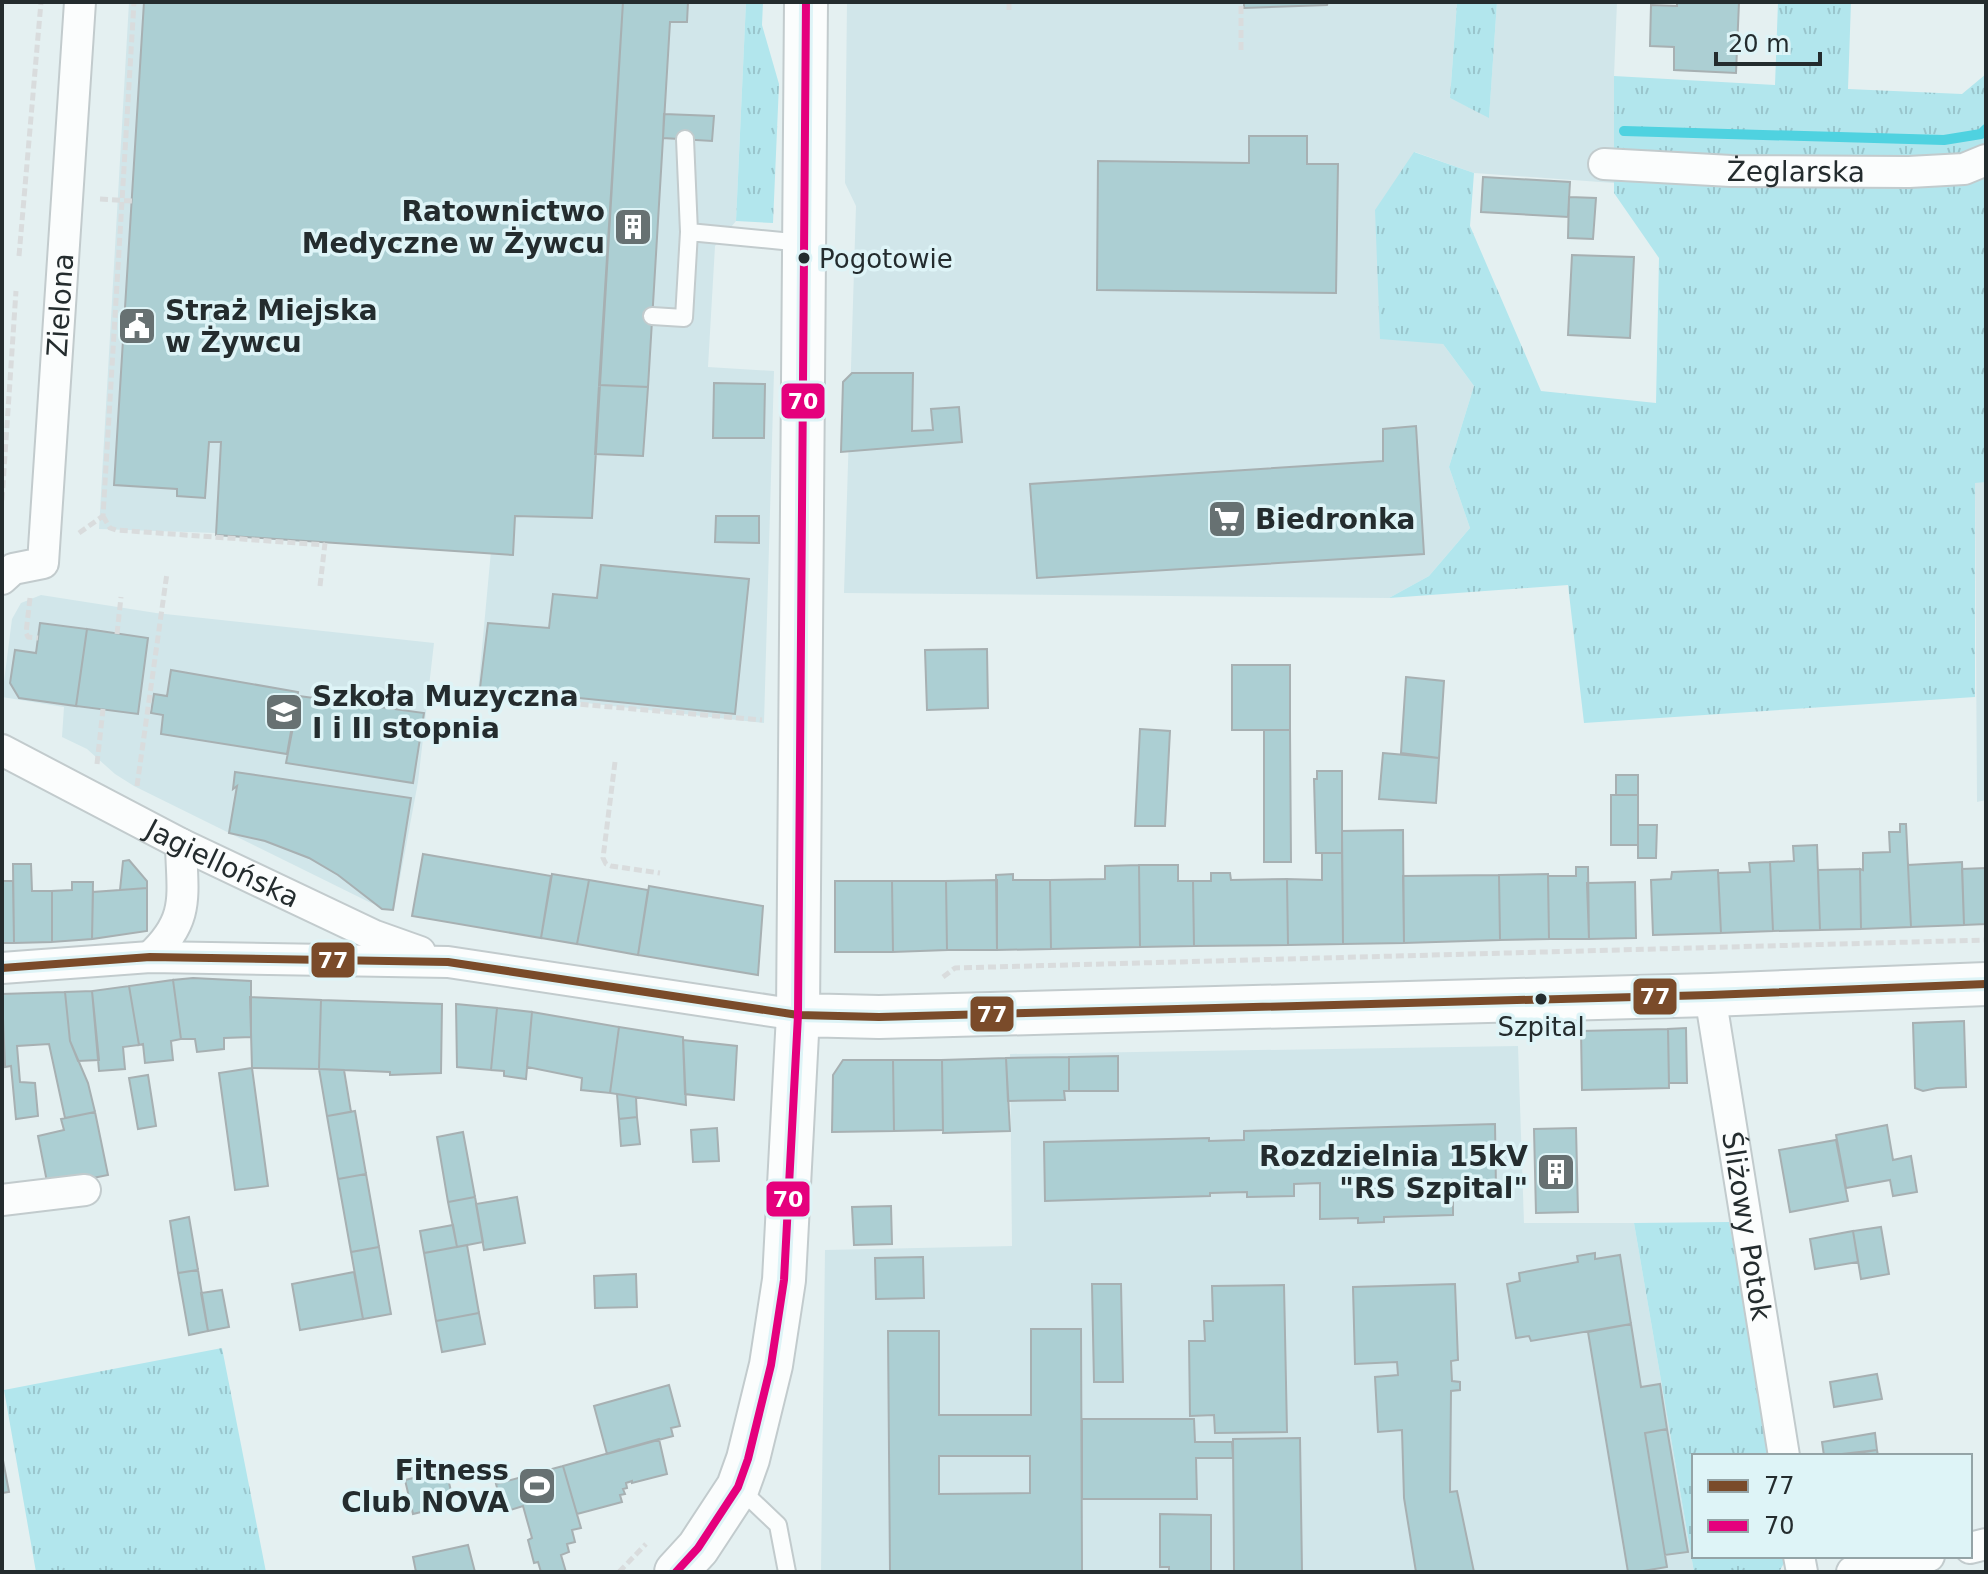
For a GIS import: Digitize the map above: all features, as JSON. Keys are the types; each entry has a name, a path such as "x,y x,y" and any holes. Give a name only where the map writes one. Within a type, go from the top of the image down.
{"street":[{"name":"Zielona","path":"2,579 13,569 43,563 80,2"},
{"path":"676,1572 698,1548 738,1487 771,1365 784,1280 798,1015 806,2"},
{"name":"Żeglarska","path":"1604,164 1731,171 1909,172 1964,169 1986,160"},
{"name":"Jagiellońska","path":"2,750 181,844 375,936 448,962"},
{"path":"150,957 167,941 179,922 183,901 181,844"},
{"path":"2,968 150,957 448,962 798,1015 879,1017 1710,995 1986,984"},
{"name":"Śliżowy Potok","path":"1710,995 1784,1454"},
{"path":"2,1200 85,1190"},
{"path":"1852,1572 1919,1558"}],"lane":[{"path":"652,316 684,318 689,232 685,139"},
{"path":"689,232 805,243"},
{"path":"738,1487 778,1525 787,1572"}],"path":[{"path":"19,256 41,2"},
{"path":"134,2 103,516 110,528 116,530 325,543 320,586"},
{"path":"1009,2 1009,14"},
{"path":"1241,2 1241,50"},
{"path":"2,500 16,291"},
{"path":"79,533 103,516"},
{"path":"137,792 167,573"},
{"path":"31,593 26,633 28,637 38,638"},
{"path":"117,634 121,597"},
{"path":"461,694 763,720"},
{"path":"97,771 103,709"},
{"path":"615,762 603,858 611,866 660,873"},
{"path":"955,968 1986,940"},
{"path":"619,1572 651,1540"}],"shaded area":[{"path":"129,2 746,2 736,221 715,246 708,367 774,371 764,723 478,691 491,551 245,534 99,529"},
{"path":"847,2 1457,2 1450,98 1489,117 1497,2 1617,2 1614,183 1474,173 1415,152 1443,344 1474,386 1449,467 1470,528 1429,576 1389,598 844,593 856,206 845,183"},
{"path":"1975,482 1986,482 1986,800 1977,802"},
{"name":"Szkoła Muzyczna I i II stopnia","path":"41,595 156,613 434,643 418,782 394,910 371,903 134,786 87,749 62,737 64,707 2,697 12,619 21,603"},
{"path":"1518,1046 1524,1223 1634,1223 1694,1572 821,1572 825,1250 1012,1246 1010,1054"}],"green space":[{"path":"746,2 763,2 762,25 779,84 773,223 736,221"},
{"path":"1457,2 1497,2 1489,118 1450,98"},
{"path":"1778,2 1851,2 1848,89 1962,94 1986,74 1986,482 1975,483 1975,697 1584,723 1568,585 1389,598 1429,576 1470,528 1449,467 1474,386 1443,344 1380,339 1375,210 1414,152 1474,173 1470,226 1541,391 1656,403 1659,258 1614,193 1614,76 1775,85"},
{"path":"1729,1222 1772,1454 1692,1454 1692,1558 1787,1558 1779,1572 1694,1572 1634,1223"},
{"path":"222,1348 266,1572 36,1572 4,1390"}],"building":[{"path":"144,2 623,2 592,518 515,516 513,555 216,535 221,442 209,442 205,498 177,496 177,489 114,485"},
{"name":"Ratownictwo Medyczne w Żywcu","path":"623,2 688,2 687,22 670,22 648,387 599,385"},
{"path":"1244,2 1328,2 1327,5 1244,8"},
{"path":"1677,2 1739,2 1736,73 1674,70 1674,47 1650,46 1651,5 1677,6"},
{"path":"664,114 714,116 712,141 663,138"},
{"path":"1249,136 1307,136 1307,164 1338,164 1336,293 1097,290 1098,161 1249,163"},
{"path":"1483,177 1570,182 1568,217 1481,212"},
{"path":"1569,197 1596,198 1593,239 1568,238"},
{"path":"1572,255 1634,257 1630,338 1568,335"},
{"path":"852,373 913,373 912,431 933,430 931,409 959,407 962,442 841,452 843,382"},
{"path":"714,383 765,384 764,438 713,438"},
{"path":"599,385 648,387 643,456 595,454"},
{"name":"Biedronka","path":"1416,426 1424,554 1037,578 1030,484 1383,461 1383,429"},
{"path":"716,516 759,516 759,543 715,542"},
{"path":"601,565 749,579 735,714 480,688 488,623 549,628 553,594 597,598"},
{"path":"40,623 87,629 76,706 19,698 10,683 15,650 36,653"},
{"path":"87,629 148,638 138,714 76,706"},
{"path":"987,649 988,708 927,710 925,650"},
{"path":"1232,665 1290,665 1290,730 1232,730"},
{"path":"171,670 298,692 287,754 161,734 163,715 151,713 154,694 167,696"},
{"path":"1406,677 1444,681 1439,758 1401,753"},
{"path":"299,696 424,713 413,783 286,763"},
{"path":"1140,729 1170,731 1165,826 1135,826"},
{"path":"1264,730 1290,730 1291,862 1264,862"},
{"path":"1383,753 1439,758 1436,803 1379,799"},
{"path":"1317,771 1342,771 1342,853 1316,853 1314,779 1317,779"},
{"path":"235,772 411,798 393,910 382,909 338,875 309,858 265,841 229,833 237,786 233,789"},
{"path":"1616,775 1638,775 1638,795 1616,795"},
{"path":"1611,795 1638,795 1638,845 1611,845"},
{"path":"1900,824 1906,824 1911,927 1861,929 1860,869 1863,870 1863,853 1890,852 1889,832 1900,832"},
{"path":"1638,825 1657,825 1656,858 1638,858"},
{"path":"1403,830 1404,943 1343,944 1342,831"},
{"path":"1817,845 1820,930 1773,931 1770,862 1794,861 1793,846"},
{"path":"1322,853 1342,853 1343,944 1288,945 1287,879 1322,880"},
{"path":"423,854 551,876 541,938 412,916"},
{"path":"129,860 147,881 147,888 120,890 123,861"},
{"path":"1770,862 1773,931 1721,933 1718,873 1750,872 1749,863"},
{"path":"1962,862 1964,925 1911,927 1908,865"},
{"path":"13,864 31,864 32,891 52,891 52,942 14,943"},
{"path":"1139,865 1140,947 1051,949 1050,880 1105,879 1105,866"},
{"path":"1139,865 1178,865 1178,881 1193,881 1194,946 1140,947"},
{"path":"1576,867 1588,867 1589,939 1549,939 1548,876 1576,876"},
{"path":"1986,868 1986,924 1964,925 1962,869"},
{"path":"1860,869 1861,929 1820,930 1818,870"},
{"path":"1718,870 1721,933 1653,935 1651,880 1671,879 1672,872"},
{"path":"1211,873 1230,873 1231,880 1287,879 1288,945 1194,946 1193,881 1211,881"},
{"path":"552,874 589,880 577,944 541,938"},
{"path":"1013,874 1013,880 1050,880 1051,949 997,950 996,875"},
{"path":"1548,874 1549,939 1500,940 1499,875"},
{"path":"1499,875 1500,940 1404,943 1403,876"},
{"path":"589,880 648,890 638,955 577,944"},
{"path":"997,880 997,950 947,950 946,881"},
{"path":"2,881 13,881 14,943 2,943"},
{"path":"835,881 892,881 893,952 835,952"},
{"path":"892,881 946,881 947,950 893,952"},
{"path":"72,882 93,882 92,939 52,942 52,891 72,890"},
{"path":"1635,882 1636,938 1589,939 1587,883"},
{"path":"649,886 763,906 758,975 638,955"},
{"path":"147,888 147,931 92,939 93,892"},
{"path":"173,980 251,981 251,1037 224,1038 224,1049 197,1052 195,1039 181,1039"},
{"path":"173,980 181,1039 171,1041 173,1060 145,1063 129,986"},
{"path":"129,986 139,1045 123,1047 125,1069 99,1071 92,991"},
{"path":"92,991 99,1060 78,1061 70,1041 65,992"},
{"path":"65,992 70,1041 88,1083 95,1112 65,1118 49,1044 17,1046 20,1082 35,1083 38,1116 16,1119 11,1066 5,1067 2,994"},
{"path":"250,997 321,1000 319,1069 252,1068"},
{"path":"321,1000 442,1004 441,1073 390,1075 390,1072 319,1069"},
{"path":"456,1004 497,1008 491,1070 457,1067"},
{"path":"497,1008 532,1012 526,1079 504,1076 504,1071 491,1070"},
{"path":"532,1012 619,1027 610,1093 581,1090 582,1078 527,1067"},
{"path":"1964,1021 1966,1087 1923,1091 1915,1088 1913,1023"},
{"path":"619,1027 683,1037 686,1105 610,1093"},
{"path":"1686,1028 1687,1083 1669,1083 1668,1029"},
{"path":"1668,1029 1669,1088 1582,1090 1581,1031"},
{"path":"683,1040 737,1046 734,1100 685,1094"},
{"path":"1118,1056 1118,1091 1069,1091 1069,1057"},
{"path":"1069,1057 1069,1091 1064,1091 1065,1100 1008,1101 1006,1058"},
{"path":"1006,1058 1010,1131 943,1133 942,1060"},
{"path":"843,1060 893,1060 894,1131 832,1132 833,1075"},
{"path":"893,1060 942,1060 943,1130 894,1131"},
{"path":"252,1068 268,1186 235,1190 219,1073"},
{"path":"319,1069 344,1070 351,1112 327,1116"},
{"path":"148,1075 156,1126 138,1129 129,1078"},
{"path":"617,1094 636,1097 637,1117 619,1119"},
{"path":"355,1111 366,1174 338,1179 327,1116"},
{"path":"95,1112 108,1175 48,1187 38,1136 64,1130 61,1119"},
{"path":"637,1117 640,1144 621,1146 619,1119"},
{"path":"1495,1124 1496,1190 1453,1191 1453,1215 1384,1217 1384,1222 1358,1223 1358,1218 1320,1219 1320,1183 1294,1184 1294,1196 1247,1197 1247,1192 1045,1201 1044,1142 1244,1140 1244,1131"},
{"path":"1887,1125 1893,1160 1911,1156 1917,1192 1893,1196 1890,1180 1846,1188 1836,1135"},
{"path":"717,1128 719,1161 693,1162 691,1130"},
{"name":"Rozdzielnia 15kV \"RS Szpital\"","path":"1576,1128 1578,1212 1536,1213 1534,1129"},
{"path":"463,1132 475,1197 448,1202 437,1137"},
{"path":"1836,1140 1848,1201 1790,1212 1779,1150"},
{"path":"366,1174 379,1247 351,1252 338,1179"},
{"path":"475,1197 483,1242 457,1247 448,1202"},
{"path":"517,1197 525,1243 484,1250 476,1204"},
{"path":"891,1206 892,1244 854,1245 852,1207"},
{"path":"189,1217 198,1270 178,1273 170,1221"},
{"path":"453,1225 457,1247 424,1253 420,1231"},
{"path":"1881,1227 1889,1274 1861,1279 1853,1231"},
{"path":"1853,1231 1858,1262 1815,1269 1810,1239"},
{"path":"467,1245 479,1313 436,1321 424,1253"},
{"path":"379,1247 391,1314 363,1319 351,1252"},
{"path":"1595,1253 1595,1259 1620,1255 1631,1324 1531,1341 1529,1336 1516,1338 1507,1284 1520,1281 1519,1273 1578,1262 1577,1256"},
{"path":"923,1257 924,1298 876,1299 875,1258"},
{"path":"198,1270 208,1331 189,1335 178,1273"},
{"path":"354,1272 363,1319 300,1330 292,1284"},
{"path":"636,1274 637,1307 595,1308 594,1276"},
{"path":"1092,1284 1121,1284 1123,1382 1094,1382"},
{"path":"1455,1284 1458,1360 1451,1361 1452,1381 1460,1382 1460,1390 1451,1391 1450,1492 1457,1491 1474,1572 1416,1572 1404,1498 1402,1430 1378,1432 1375,1377 1398,1375 1397,1362 1355,1364 1353,1287"},
{"path":"1284,1285 1287,1432 1215,1433 1214,1415 1190,1416 1189,1341 1205,1341 1204,1321 1213,1321 1212,1286"},
{"path":"222,1290 229,1327 208,1331 201,1293"},
{"path":"479,1313 485,1344 442,1352 436,1321"},
{"path":"1631,1324 1641,1387 1660,1384 1667,1429 1645,1433 1667,1567 1637,1572 1628,1572 1588,1332"},
{"path":"1031,1329 1081,1329 1082,1572 890,1572 888,1331 939,1331 939,1415 1031,1415","holes":["939,1456 1030,1456 1030,1493 939,1494"]},
{"path":"1877,1374 1882,1399 1834,1407 1830,1382"},
{"path":"669,1385 680,1426 671,1428 673,1436 607,1454 594,1406"},
{"path":"1082,1419 1194,1419 1195,1442 1232,1442 1233,1458 1196,1458 1197,1499 1082,1499"},
{"path":"1667,1429 1688,1552 1665,1555 1645,1433"},
{"path":"1875,1433 1877,1450 1824,1454 1822,1442"},
{"path":"1300,1438 1302,1572 1234,1572 1233,1439"},
{"path":"659,1439 667,1474 626,1483 627,1488 623,1489 625,1494 620,1495 622,1502 577,1514 563,1466"},
{"path":"1877,1450 1878,1454 1852,1454"},
{"path":"2,1455 9,1492 2,1493"},
{"path":"563,1466 581,1528 572,1530 575,1542 567,1544 569,1552 561,1555 566,1572 541,1572 538,1562 534,1563 528,1540 532,1538 523,1506 504,1512 496,1484"},
{"path":"446,1470 454,1504 413,1514 405,1480"},
{"path":"1160,1514 1211,1515 1211,1572 1169,1572 1169,1567 1160,1567"},
{"path":"468,1545 475,1572 416,1572 413,1557"}],"waterway":[{"path":"1624,131 1944,140 1981,134 1986,129"}],"transit line":[{"name":"70","path":"676,1572 698,1548 738,1487 771,1365 784,1280 798,1015 806,2"},
{"name":"77","path":"2,968 150,957 448,962 798,1015 879,1017 1710,995 1986,984"}],"place":[{"name":"Ratownictwo Medyczne w Żywcu","path":"633,227"},
{"name":"Pogotowie","path":"804,258"},
{"name":"Straż Miejska w Żywcu","path":"137,326"},
{"name":"Biedronka","path":"1227,519"},
{"name":"Szkoła Muzyczna I i II stopnia","path":"284,712"},
{"name":"Szpital","path":"1541,999"},
{"name":"Rozdzielnia 15kV \"RS Szpital\"","path":"1556,1172"},
{"name":"Fitness Club NOVA","path":"537,1486"}]}
